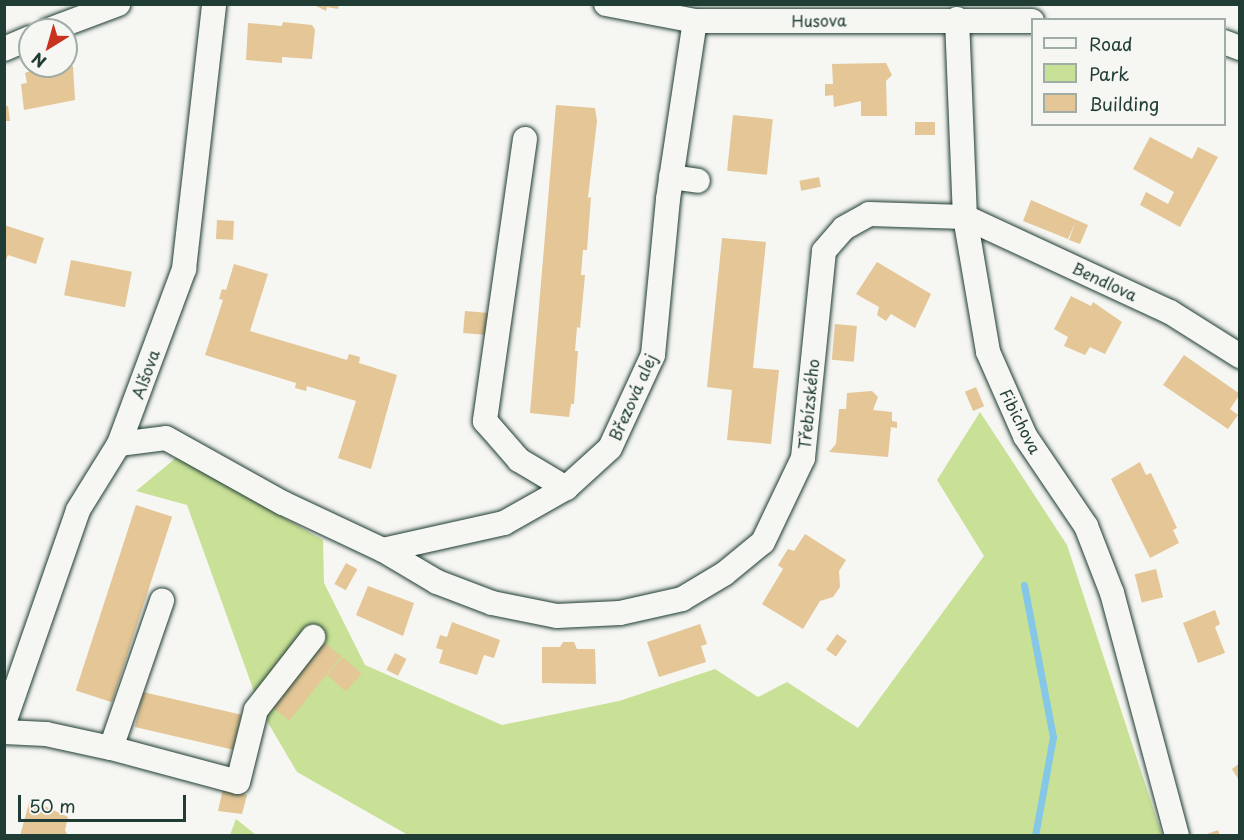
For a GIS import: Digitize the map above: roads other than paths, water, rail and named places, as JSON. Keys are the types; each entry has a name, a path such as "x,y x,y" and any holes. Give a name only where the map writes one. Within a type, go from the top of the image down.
{"street":[{"path":"78,19 118,4"},
{"name":"Alšova","path":"4,723 78,510 120,444 184,269 214,4"},
{"name":"Husova","path":"606,4 695,21 899,12 957,19 1031,21"},
{"name":"Fibichova","path":"957,19 965,217 988,352 1025,436 1086,526 1112,593 1177,836"},
{"name":"Březová alej","path":"383,550 504,523 566,488 610,447 653,355 671,177 695,21"},
{"path":"4,49 18,43"},
{"path":"525,139 485,421 519,460 566,488"},
{"path":"671,177 698,181"},
{"name":"Třebízského","path":"383,550 437,582 492,603 558,616 620,614 682,599 724,574 762,542 803,458 823,260 836,236 869,214 965,217"},
{"name":"Bendlova","path":"965,217 1170,312 1239,356"},
{"path":"120,444 166,438 283,503 383,550"},
{"path":"111,748 162,601"},
{"path":"4,732 45,734 111,748 238,782 256,710 313,637"}],"waterway":[{"path":"1024,585 1053,737 1035,836"}]}
